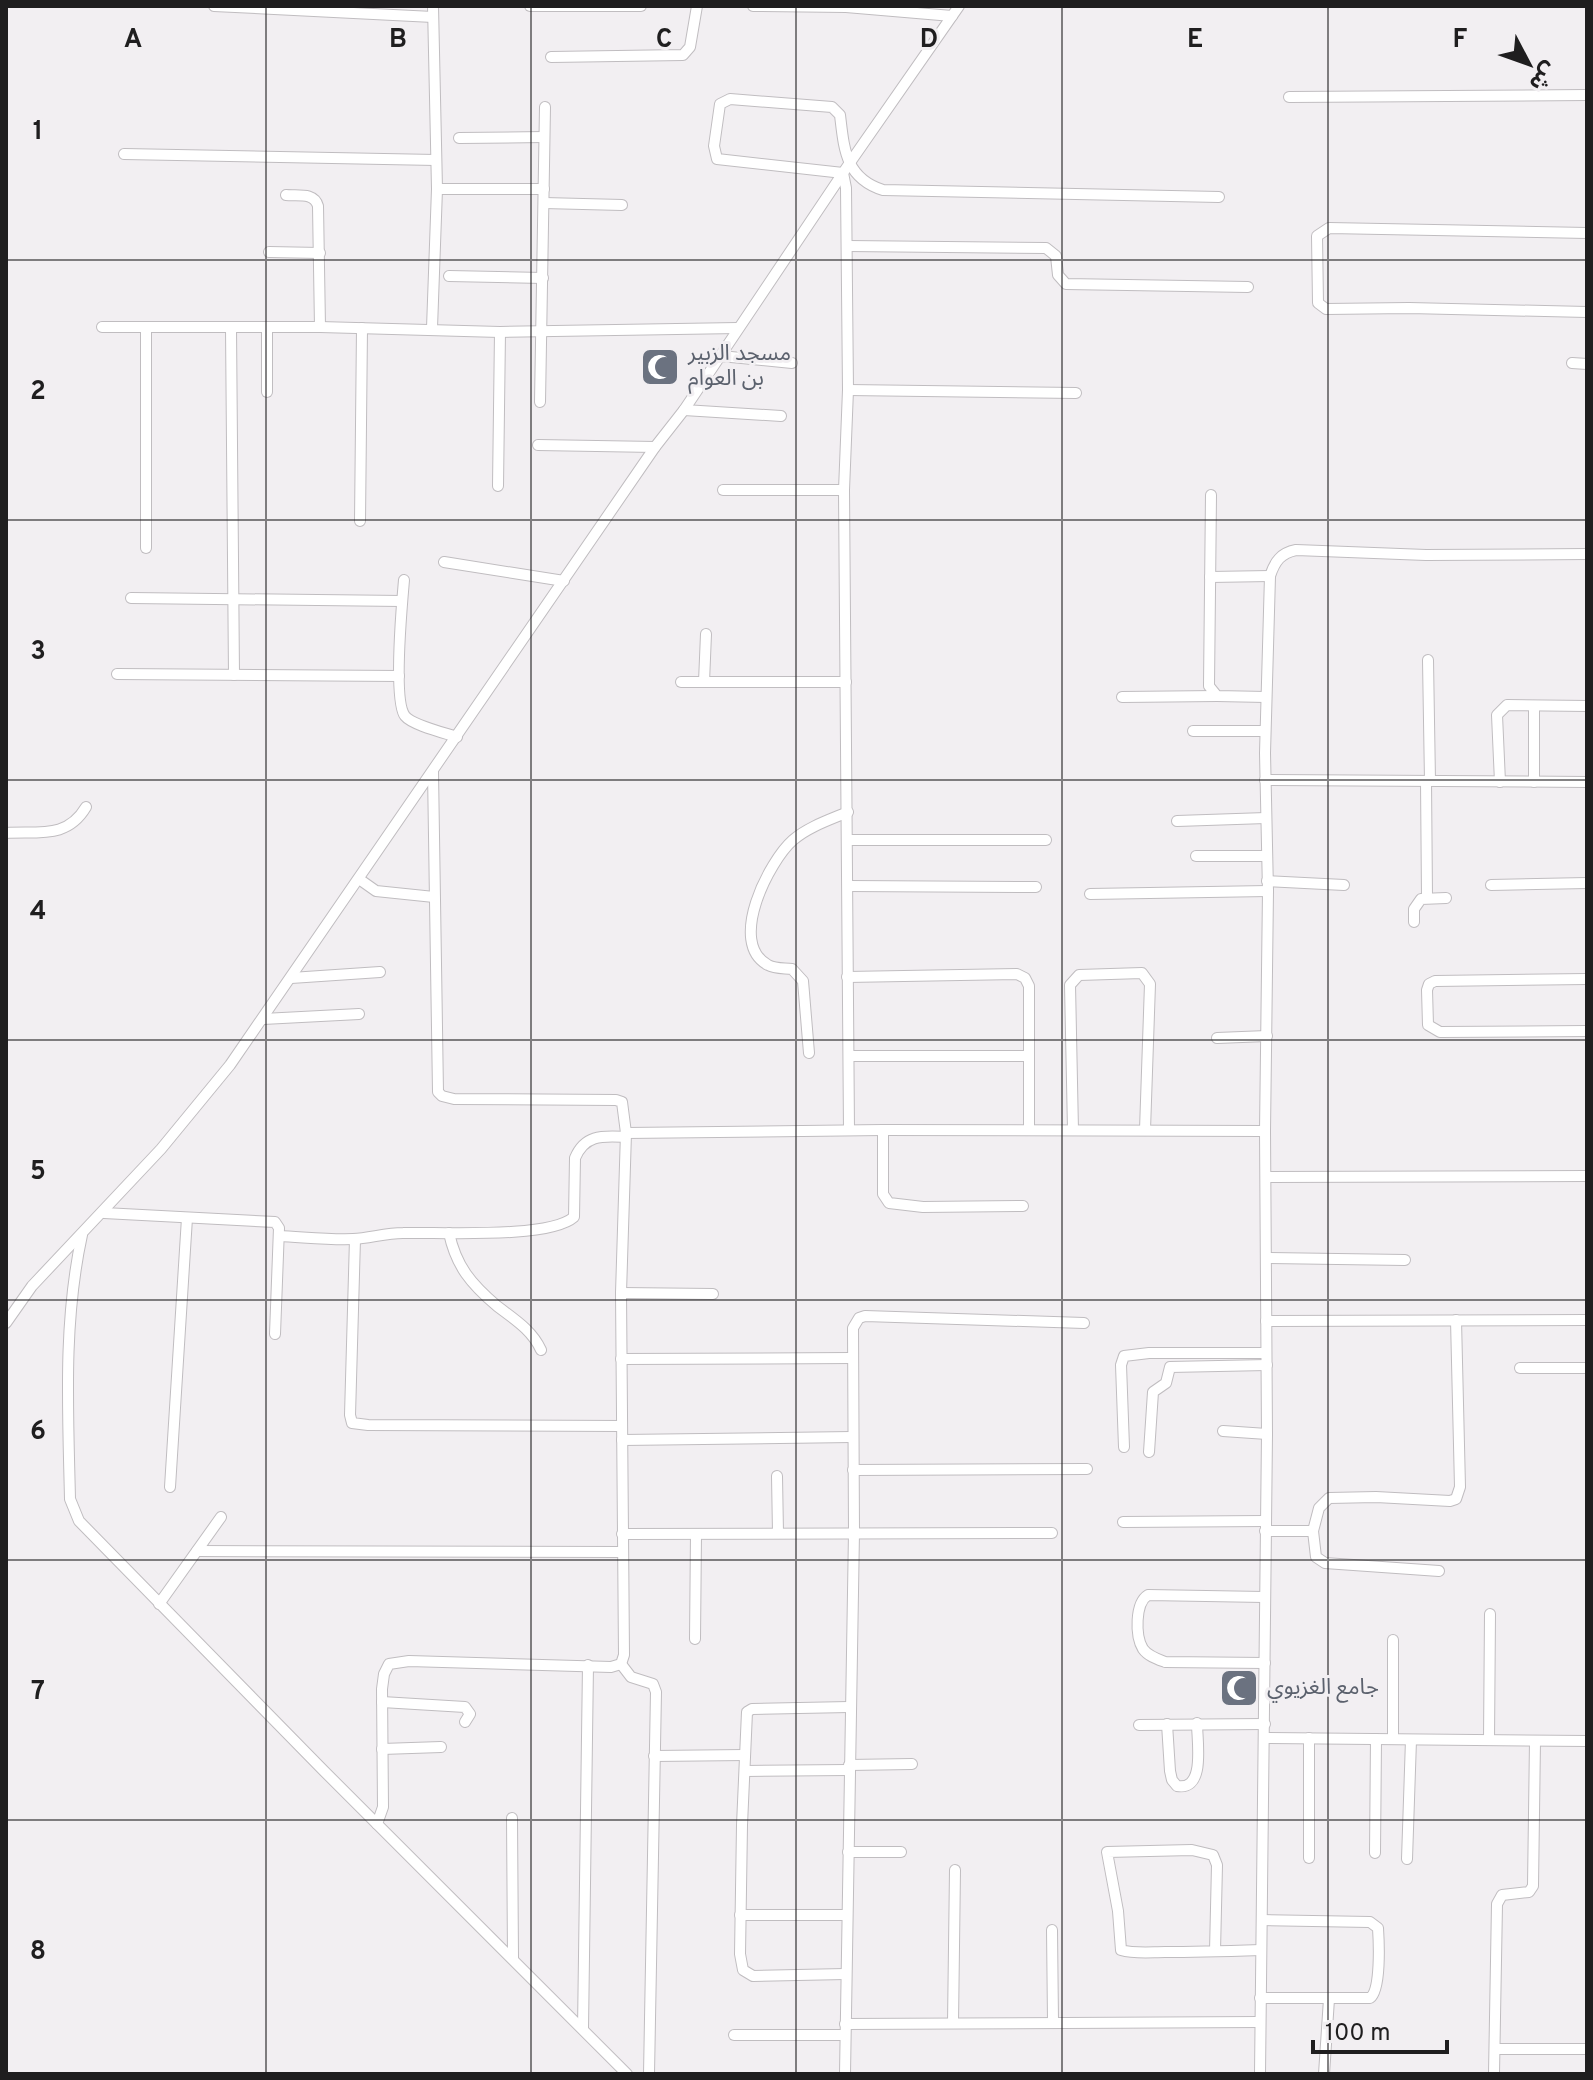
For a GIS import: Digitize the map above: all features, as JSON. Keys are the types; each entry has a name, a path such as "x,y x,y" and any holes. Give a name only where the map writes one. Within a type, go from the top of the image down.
{"street":[{"path":"214,6 433,12 437,189 432,328"},
{"path":"530,6 641,6"},
{"path":"551,57 683,55 690,47 697,6"},
{"path":"753,6 846,6 952,16"},
{"path":"6,1323 32,1286 104,1213 196,1109 263,1019 959,6"},
{"path":"1289,97 1587,95"},
{"path":"849,1130 844,490 848,246 846,168 840,115 832,107 730,99 720,104 714,146 717,159 846,168 883,190 1219,197"},
{"path":"540,402 545,107"},
{"path":"459,138 544,137"},
{"path":"124,154 436,160"},
{"path":"437,189 544,189"},
{"path":"286,195 310,196 317,201 320,327"},
{"path":"544,203 622,205"},
{"path":"1587,233 1329,228 1317,236 1318,303 1326,309 1587,312"},
{"path":"848,246 1046,248 1056,256 1058,275 1066,284 1248,287"},
{"path":"269,252 320,253"},
{"path":"449,276 543,278"},
{"path":"102,327 432,328 500,332 738,328"},
{"path":"267,327 267,392"},
{"path":"146,328 146,548"},
{"path":"231,328 234,675"},
{"path":"360,521 362,328"},
{"path":"498,486 500,332"},
{"path":"721,356 792,363"},
{"path":"1572,363 1587,364"},
{"path":"848,390 1076,393"},
{"path":"684,410 781,416"},
{"path":"538,445 655,447"},
{"path":"723,490 844,490"},
{"path":"1211,495 1209,686 1217,696"},
{"path":"1260,2074 1267,1434 1265,1131 1268,886 1265,731 1270,576 1282,555 1296,550 1426,555 1587,554"},
{"path":"444,562 564,581"},
{"path":"1210,577 1270,576"},
{"path":"404,580 399,676 401,707 405,716 414,722 457,737"},
{"path":"131,598 402,601"},
{"path":"704,682 706,634"},
{"path":"1427,897 1428,660"},
{"path":"117,674 399,676"},
{"path":"681,682 846,682"},
{"path":"1122,697 1266,697"},
{"path":"1500,782 1497,715 1507,705 1587,706"},
{"path":"1534,706 1534,782"},
{"path":"1193,731 1265,731"},
{"path":"377,1824 383,1807 384,1674 393,1662 617,1667 624,1655 621,1293 626,1135 624,1108 620,1101 454,1099 438,1092 433,771"},
{"path":"1265,780 1587,782"},
{"path":"6,833 58,832 78,820 86,807"},
{"path":"809,1053 803,981 792,969 772,968 762,961 752,942 752,914 761,887 784,849 805,832 848,812"},
{"path":"1177,821 1266,818"},
{"path":"848,840 1046,840"},
{"path":"1196,856 1267,856"},
{"path":"359,879 376,891 434,897"},
{"path":"1491,885 1587,883"},
{"path":"1090,894 1344,885"},
{"path":"848,886 1036,887"},
{"path":"1414,922 1416,903 1427,897 1446,898"},
{"path":"291,978 380,972"},
{"path":"1073,1130 1072,979 1079,975 1142,973 1150,984 1145,1130"},
{"path":"847,977 1017,974 1025,978 1029,986 1029,1130"},
{"path":"1587,979 1435,981 1429,984 1427,990 1428,1025 1440,1032 1587,1031"},
{"path":"263,1019 359,1014"},
{"path":"1217,1038 1267,1036"},
{"path":"849,1056 1029,1056"},
{"path":"279,1236 355,1239 400,1233 507,1231 566,1224 574,1217 576,1207 575,1158 592,1138 849,1130 1265,1131"},
{"path":"883,1130 883,1194 889,1203 923,1207 1023,1206"},
{"path":"1266,1177 1587,1176"},
{"path":"104,1213 275,1222 279,1228 275,1334"},
{"path":"170,1487 187,1218"},
{"path":"83,1233 72,1283 69,1323 70,1499 79,1521 627,2074"},
{"path":"449,1233 454,1256 468,1276 480,1291 533,1336 541,1350"},
{"path":"355,1239 352,1423 622,1426"},
{"path":"1266,1258 1405,1260"},
{"path":"621,1293 713,1294"},
{"path":"845,2074 854,1532 853,1328 859,1318 865,1316 1084,1323"},
{"path":"1439,1571 1325,1563 1314,1552 1313,1531 1319,1508 1329,1498 1450,1501 1459,1494 1456,1320"},
{"path":"1266,1321 1587,1320"},
{"path":"1124,1447 1121,1360 1124,1356 1149,1353 1267,1359"},
{"path":"621,1359 852,1358"},
{"path":"1149,1452 1152,1394 1166,1383 1170,1367 1267,1359"},
{"path":"1520,1368 1587,1368"},
{"path":"1223,1431 1267,1434"},
{"path":"622,1440 852,1437"},
{"path":"853,1470 1087,1469"},
{"path":"777,1476 778,1533"},
{"path":"159,1604 221,1517"},
{"path":"1123,1522 1265,1526 1313,1531"},
{"path":"622,1534 1052,1533"},
{"path":"695,1639 696,1534"},
{"path":"197,1551 622,1552"},
{"path":"1264,1597 1148,1595 1141,1601 1139,1627 1143,1649 1165,1662 1265,1663"},
{"path":"1489,1740 1490,1614"},
{"path":"1393,1640 1393,1739"},
{"path":"621,1664 631,1677 650,1681 655,1687 649,2074"},
{"path":"583,2029 588,1665"},
{"path":"382,1702 465,1707 470,1714 465,1722"},
{"path":"845,1974 750,1975 741,1966 740,1915 746,1714 750,1710 849,1707"},
{"path":"1167,1724 1170,1776 1177,1786 1185,1787 1192,1783 1196,1774 1197,1723"},
{"path":"1139,1725 1265,1724"},
{"path":"1265,1738 1587,1741"},
{"path":"1309,1738 1309,1858"},
{"path":"1375,1853 1376,1739"},
{"path":"1407,1859 1411,1740"},
{"path":"1494,2074 1497,1904 1502,1895 1529,1892 1533,1886 1535,1741"},
{"path":"382,1749 441,1747"},
{"path":"654,1756 745,1755"},
{"path":"745,1771 912,1764"},
{"path":"512,1818 513,1958"},
{"path":"1215,1951 1217,1865 1213,1855 1192,1850 1107,1852 1118,1911 1121,1950 1215,1951 1261,1950"},
{"path":"848,1852 901,1852"},
{"path":"953,2023 955,1870"},
{"path":"740,1915 846,1915"},
{"path":"1260,1998 1364,2000 1375,1994 1379,1940 1376,1925 1370,1922 1262,1920"},
{"path":"1052,1930 1053,2021"},
{"path":"1324,2074 1329,1999"},
{"path":"734,2035 953,2023 1260,2022"},
{"path":"1496,2049 1587,2049"}],"place":[{"name":"مسجد الزبير بن العوام","path":"660,367"},
{"name":"جامع الغزيوي","path":"1239,1688"}]}
